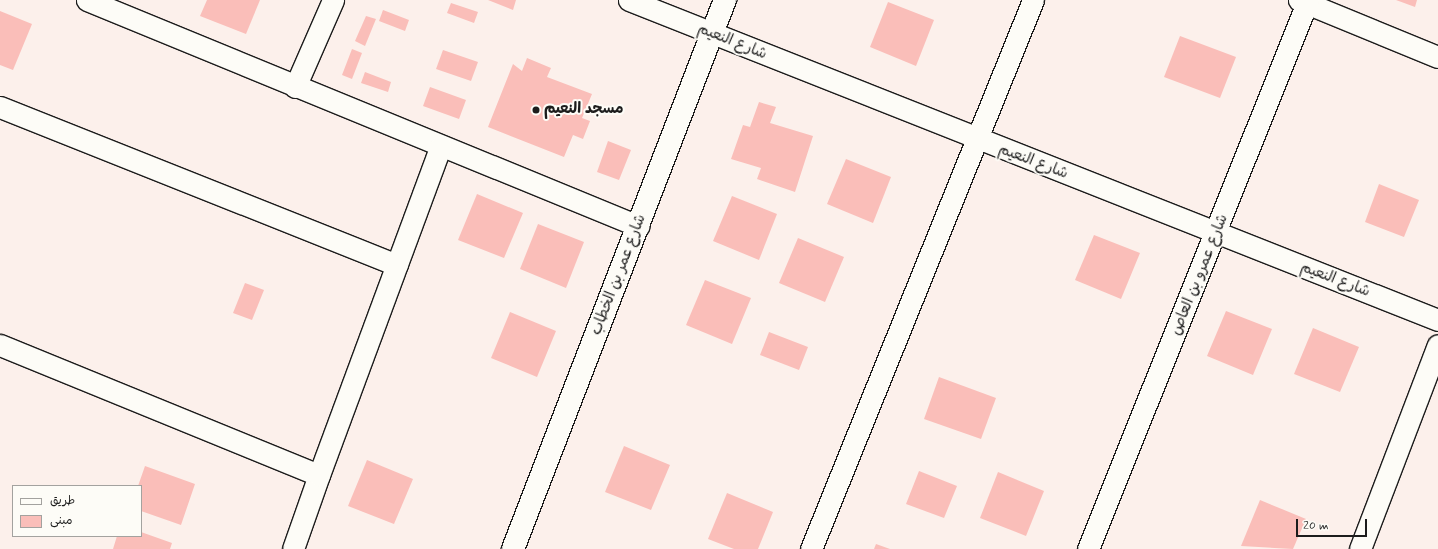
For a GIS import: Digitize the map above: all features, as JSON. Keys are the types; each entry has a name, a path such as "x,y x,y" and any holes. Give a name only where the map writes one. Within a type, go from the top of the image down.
{"street":[{"path":"87,0 638,226"},
{"path":"296,87 333,0"},
{"name":"شارع النعيم","path":"629,0 710,34 977,140 1438,320"},
{"name":"شارع عمر بن الخطاب","path":"513,549 638,226 710,34 725,0"},
{"path":"811,549 1033,0"},
{"path":"1305,1 1438,57"},
{"name":"شارع عمرو بن العاص","path":"1088,549 1217,234 1305,1"},
{"path":"0,107 397,265"},
{"path":"293,549 441,146"},
{"path":"0,345 319,475"},
{"path":"1360,549 1438,346"}],"building":[{"path":"207,0 260,0 246,34 200,16"},
{"path":"488,0 516,0 513,10"},
{"path":"1396,0 1417,0 1415,7"},
{"path":"888,2 934,20 916,66 870,47"},
{"path":"451,3 478,12 474,23 447,13"},
{"path":"383,10 409,20 405,31 379,21"},
{"path":"0,11 32,24 13,70 0,65"},
{"path":"366,16 376,19 365,46 355,41"},
{"path":"1180,36 1236,57 1220,98 1164,77"},
{"path":"352,49 362,53 352,79 342,75"},
{"path":"443,50 478,62 471,81 436,69"},
{"path":"527,58 551,68 547,77 592,94 582,118 590,121 583,139 573,135 564,157 488,127 513,64 522,71"},
{"path":"365,72 391,82 388,92 361,83"},
{"path":"430,87 466,100 459,119 423,106"},
{"path":"759,102 776,107 770,123 813,136 795,192 757,179 761,168 731,159 743,125 750,127"},
{"path":"608,141 631,150 619,180 597,172"},
{"path":"846,159 891,177 873,223 827,204"},
{"path":"1379,184 1419,200 1404,237 1365,222"},
{"path":"477,194 523,213 504,258 458,240"},
{"path":"732,196 777,214 759,260 713,241"},
{"path":"538,224 584,242 566,288 520,269"},
{"path":"1094,235 1140,253 1121,299 1075,280"},
{"path":"798,238 844,257 825,302 779,283"},
{"path":"705,280 751,298 732,344 686,325"},
{"path":"245,283 264,290 252,320 233,313"},
{"path":"1226,311 1272,329 1253,375 1207,356"},
{"path":"510,312 556,331 537,377 491,358"},
{"path":"1313,328 1359,347 1340,392 1294,374"},
{"path":"769,332 808,347 799,370 760,355"},
{"path":"939,377 996,398 981,439 924,419"},
{"path":"624,446 670,465 651,510 605,492"},
{"path":"367,460 413,479 394,524 348,506"},
{"path":"145,466 195,484 181,525 142,511 142,485 138,485"},
{"path":"919,471 957,486 944,518 906,504"},
{"path":"998,472 1044,491 1026,536 980,518"},
{"path":"727,493 773,512 758,549 734,549 708,539"},
{"path":"1260,500 1306,519 1293,549 1241,546"},
{"path":"142,532 172,543 170,549 113,549 117,537 142,537"},
{"path":"876,544 890,549 874,549"}],"place":[{"name":"مسجد النعيم","path":"536,110"}]}
